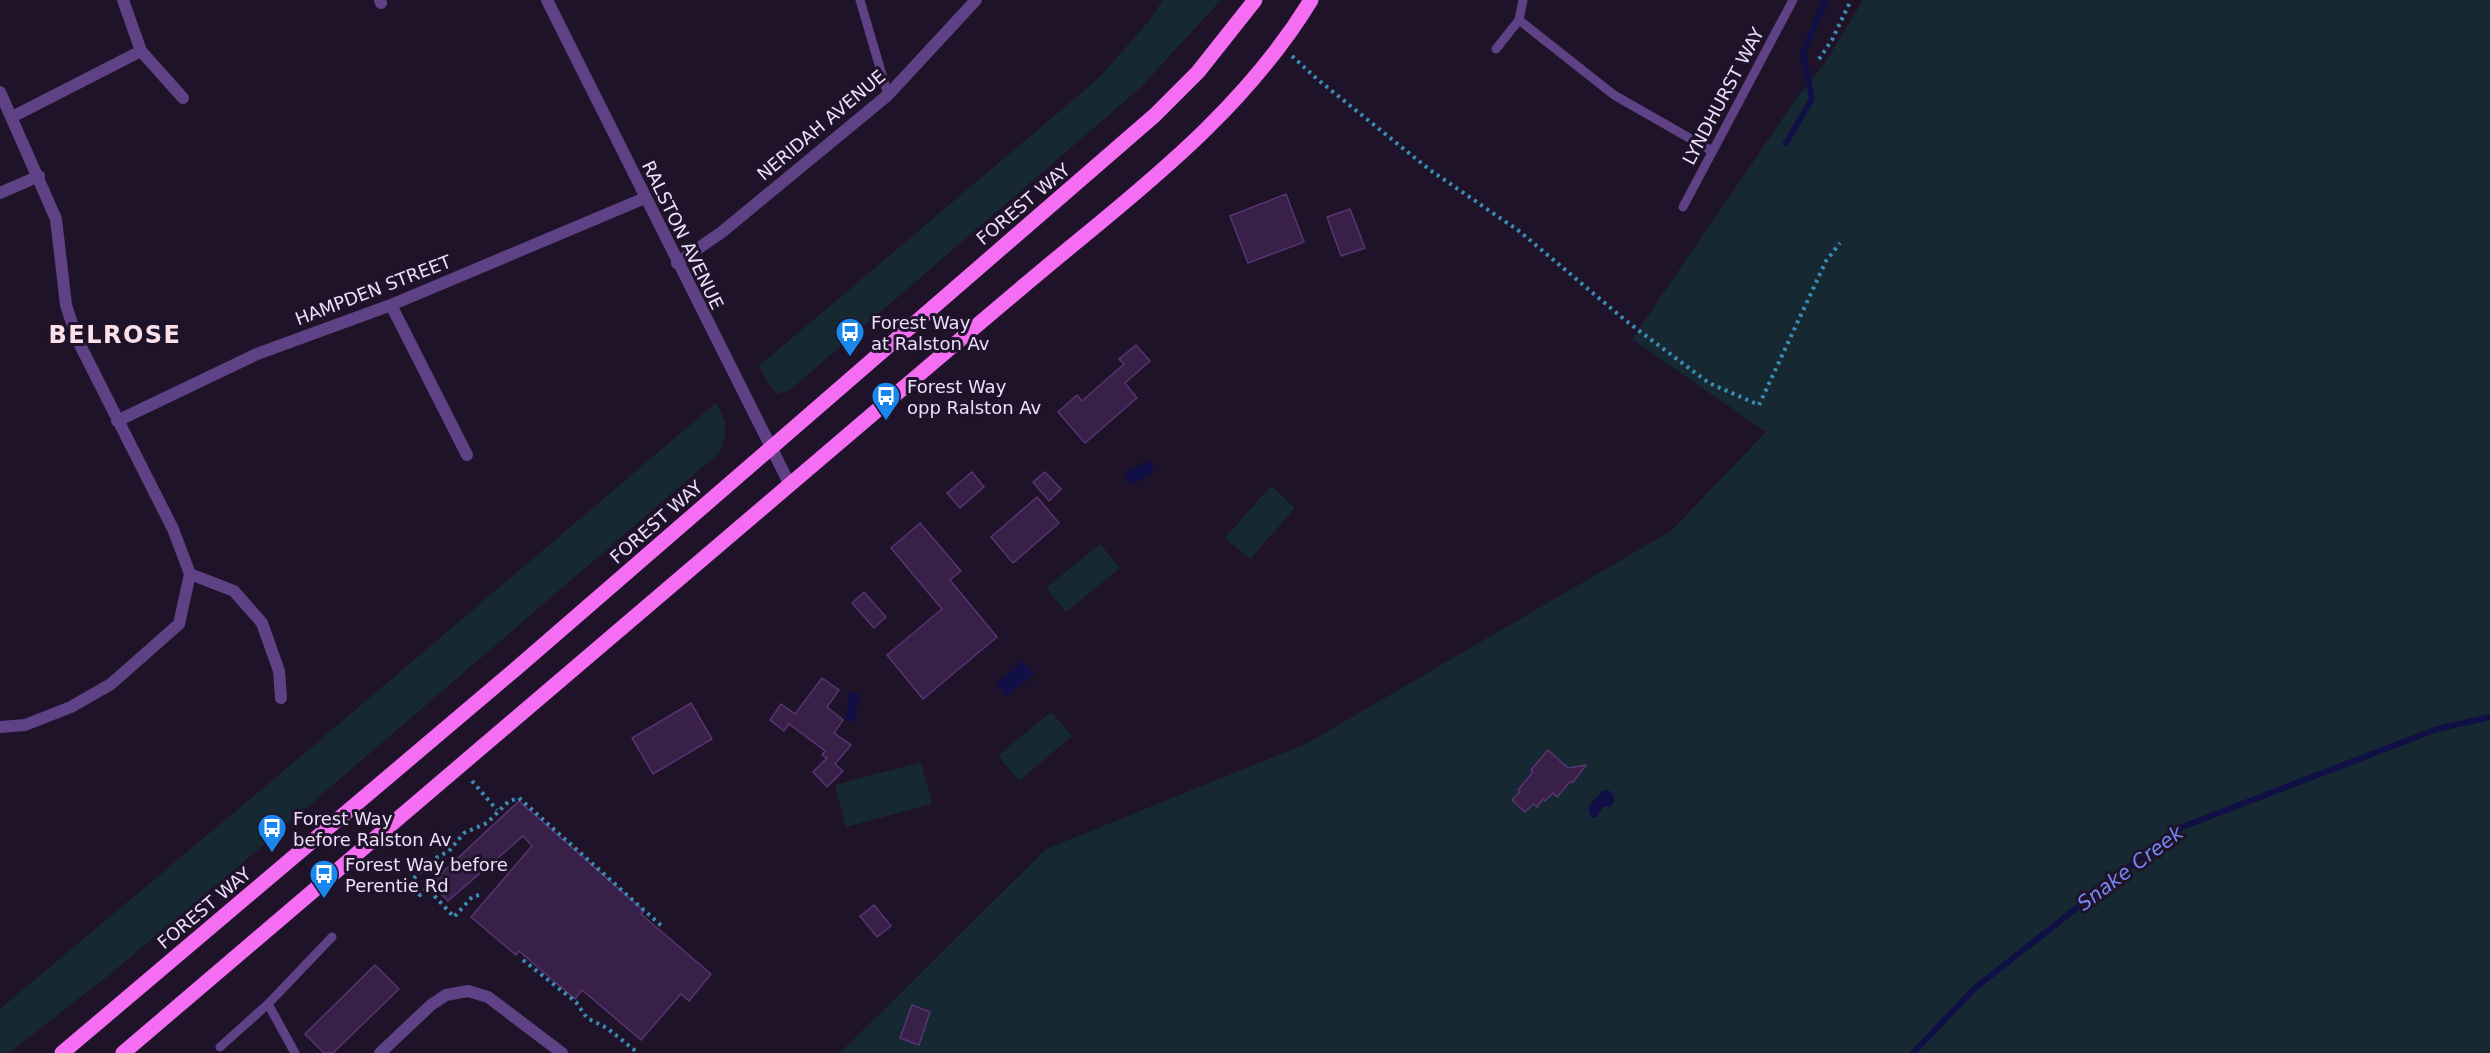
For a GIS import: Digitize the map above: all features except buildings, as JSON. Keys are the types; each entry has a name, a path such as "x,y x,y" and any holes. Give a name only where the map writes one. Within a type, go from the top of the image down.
{"main road":[{"name":"FOREST WAY","path":"62,1053 500,682 1155,116 1198,72 1255,0"},
{"path":"123,1053 1078,240 1138,193 1192,144 1258,75 1311,0"}],"street":[{"path":"123,0 141,51 183,98"},
{"name":"RALSTON AVENUE","path":"547,0 790,485"},
{"name":"NERIDAH AVENUE","path":"677,262 722,232 888,95 976,0"},
{"path":"12,117 141,51"},
{"path":"0,92 56,219 66,305 77,339 173,529 190,574 179,624 111,684 70,707 25,724 0,727"},
{"path":"0,193 39,176"},
{"name":"HAMPDEN STREET","path":"117,421 257,354 391,305 645,198"},
{"path":"391,305 467,455"},
{"path":"190,574 234,591 262,623 279,671 281,698"},
{"path":"380,1053 431,1005 446,995 468,991 488,997 562,1053"}],"lane":[{"path":"860,0 888,95"},
{"path":"1496,50 1519,20 1523,0"},
{"name":"LYNDHURST WAY","path":"1683,207 1793,0"},
{"path":"1519,20 1614,95 1712,151"},
{"path":"220,1047 268,1004 332,937"},
{"path":"268,1004 295,1053"}],"path":[{"path":"1819,59 1832,39 1851,0"},
{"path":"1282,44 1317,79 1430,170 1519,231 1634,327 1709,383 1759,405 1826,261 1840,243"},
{"path":"472,781 497,810"},
{"path":"479,895 472,897 454,917 428,888 420,895 412,887 411,881 434,859 449,851 464,833 487,823 497,810 509,801 519,798 664,928"},
{"path":"522,960 576,1002 587,1018 607,1028 638,1053"}],"shaded area":[{"path":"1163,0 1221,0 1140,88 790,390 777,394 759,366 1099,78 1148,22"},
{"path":"1863,0 2490,0 2490,1053 840,1053 1046,849 1306,744 1671,531 1766,432 1632,339 1796,99 1825,63"},
{"path":"716,403 725,427 720,452 110,974 9,1053 0,1053 0,1009"},
{"path":"1149,461 1155,470 1145,478 1130,484 1125,476 1128,470"},
{"path":"1271,486 1295,508 1250,559 1225,538"},
{"path":"1100,544 1120,568 1066,612 1046,588"},
{"path":"1022,661 1034,673 1007,697 996,684"},
{"path":"850,692 859,694 855,722 845,720"},
{"path":"1051,712 1072,736 1019,781 998,756"},
{"path":"921,762 932,804 846,827 835,785"},
{"path":"1603,790 1608,790 1614,795 1614,802 1610,807 1604,806 1596,818 1591,817 1588,807"}],"waterway":[{"path":"1786,143 1812,99 1803,53 1826,0"},
{"name":"Snake Creek","path":"1913,1053 1975,988 2177,829 2437,729 2490,717"}],"place":[{"name":"Forest Way at Ralston Av","path":"850,358"},
{"name":"Forest Way opp Ralston Av","path":"886,422"},
{"name":"Forest Way before Ralston Av","path":"272,854"},
{"name":"Forest Way before Perentie Rd","path":"324,900"}],"district":[{"name":"BELROSE","path":"115,335"}]}
